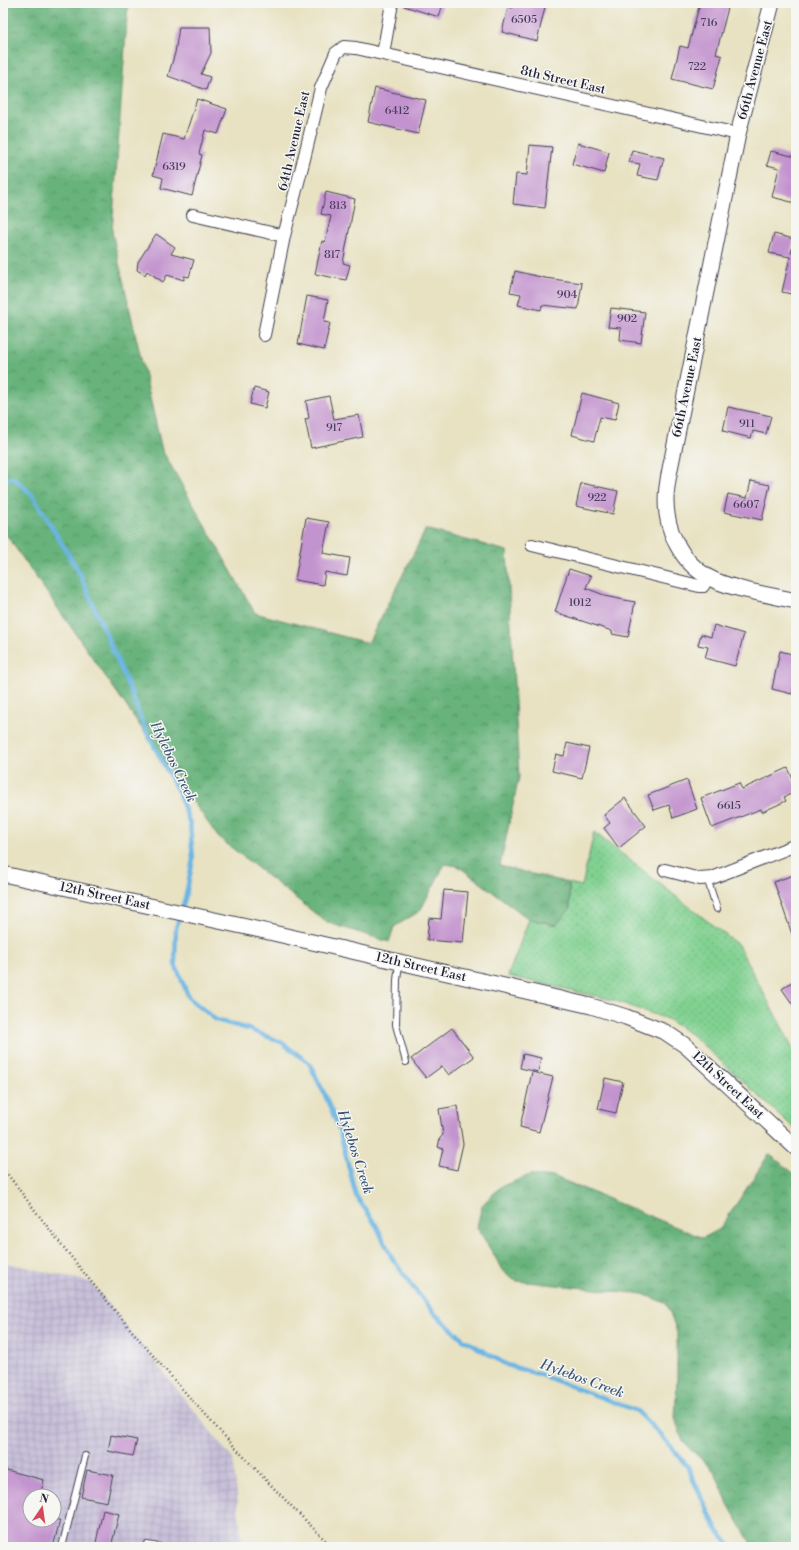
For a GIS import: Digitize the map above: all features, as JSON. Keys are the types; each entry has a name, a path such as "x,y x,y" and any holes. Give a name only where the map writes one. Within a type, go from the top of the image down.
{"street":[{"path":"382,54 392,3"},
{"name":"66th Avenue East","path":"772,3 738,134 671,462 666,499 667,516 677,546 690,563 708,577 736,587 796,600"},
{"name":"64th Avenue East","path":"264,335 284,236 321,88 331,62 336,53 344,47 382,54"},
{"name":"8th Street East","path":"382,54 738,134"},
{"path":"193,215 284,236"},
{"path":"532,545 699,586 703,586 708,577"},
{"path":"665,870 700,879 712,878 796,845"},
{"name":"12th Street East","path":"3,874 591,1006 626,1017 665,1032 686,1046 796,1148"}],"lane":[{"path":"707,878 717,909"},
{"path":"399,963 396,1025 406,1062"},
{"path":"62,1547 85,1456"},
{"path":"146,1547 147,1545 160,1547"}],"path":[{"path":"3,1168 84,1273 148,1350 236,1449 332,1547"}],"shaded area":[{"path":"3,1262 91,1282 233,1459 242,1541 240,1547 3,1547"}],"green space":[{"path":"3,3 128,3 112,232 162,450 255,613 368,643 426,529 507,551 519,777 500,866 569,883 570,909 556,925 529,919 458,866 445,864 420,911 394,927 389,942 326,922 218,837 3,530"},
{"path":"594,832 738,945 796,1054 796,1130 692,1035 667,1019 613,1000 508,976 529,919 556,925 570,909 569,883 582,886"},
{"path":"769,1154 796,1175 796,1547 753,1547 728,1504 715,1472 683,1442 675,1418 677,1332 667,1304 643,1294 517,1281 504,1272 477,1227 482,1205 500,1187 530,1175 555,1177 703,1238 720,1229"}],"building":[{"path":"404,3 443,3 439,17 404,6"},
{"path":"515,3 546,3 537,41 502,32 508,7 513,8"},
{"path":"700,3 729,4 716,54 722,56 713,89 672,79 680,46 688,48"},
{"path":"179,27 210,27 211,53 201,74 210,77 206,90 168,76 175,53"},
{"path":"375,88 426,100 418,134 368,122"},
{"path":"197,99 227,109 218,134 205,130 199,154 202,155 192,196 161,188 163,178 153,175 163,134 184,139"},
{"path":"578,143 609,152 604,173 572,164"},
{"path":"530,145 552,147 545,208 513,204 516,174 527,175"},
{"path":"632,150 664,158 658,180 637,176 640,164 629,162"},
{"path":"771,151 796,157 795,203 772,197 779,168 767,165"},
{"path":"326,192 355,199 343,263 350,265 346,280 315,274 322,241 325,242 331,216 321,214"},
{"path":"156,234 175,247 171,254 194,260 189,277 184,276 184,280 167,275 163,282 147,271 145,275 137,270 138,262"},
{"path":"774,234 794,239 791,253 796,253 796,295 782,292 790,257 769,253"},
{"path":"515,271 545,278 582,283 578,309 542,305 541,310 518,305 521,294 510,292"},
{"path":"307,296 328,300 324,322 330,323 324,350 298,344"},
{"path":"611,308 645,312 641,343 620,340 621,328 608,327"},
{"path":"254,388 269,392 265,408 250,404"},
{"path":"582,393 619,403 615,420 600,417 594,441 572,435"},
{"path":"329,396 334,419 359,415 363,437 311,448 305,419 309,418 306,401"},
{"path":"728,407 771,416 766,434 753,431 751,438 723,431"},
{"path":"751,481 770,485 762,520 724,512 728,494 747,498"},
{"path":"581,483 618,491 613,514 576,506"},
{"path":"306,518 329,522 323,553 350,558 347,576 325,572 323,585 295,580"},
{"path":"569,569 591,576 586,588 604,596 635,602 628,637 612,634 612,631 555,612"},
{"path":"714,625 744,634 735,666 705,658 708,647 698,645 701,634 711,637"},
{"path":"780,651 796,655 796,684 794,684 792,694 772,689"},
{"path":"567,743 589,748 582,778 552,771 556,754 564,756"},
{"path":"788,768 796,786 796,792 784,797 786,801 762,812 761,809 712,828 701,798 739,783 742,789"},
{"path":"687,780 697,809 673,818 669,805 654,810 648,795"},
{"path":"625,798 646,826 619,848 604,828 610,823 604,815"},
{"path":"796,874 796,940 794,940 774,882"},
{"path":"444,890 468,892 463,943 427,940 429,918 441,919"},
{"path":"796,979 796,1009 782,989"},
{"path":"452,1028 474,1057 449,1075 442,1066 426,1078 411,1059"},
{"path":"523,1054 541,1058 538,1072 520,1068"},
{"path":"532,1072 553,1077 539,1132 520,1127"},
{"path":"605,1078 623,1082 616,1113 598,1109"},
{"path":"457,1106 463,1144 457,1170 439,1166 443,1149 438,1147 440,1138 443,1135 439,1109"},
{"path":"111,1435 137,1440 133,1456 108,1451"},
{"path":"3,1469 44,1480 42,1488 22,1488 22,1528 58,1528 53,1547 3,1547"},
{"path":"87,1470 113,1475 107,1502 81,1497"},
{"path":"103,1510 119,1514 111,1547 95,1547"}],"waterway":[{"name":"Hylebos Creek","path":"3,479 14,478 33,496 79,572 131,692 145,729 178,791 190,824 193,859 186,895 176,928 175,964 189,998 216,1020 248,1029 281,1042 309,1063 325,1095 339,1129 356,1196 376,1225 392,1258 412,1286 436,1315 463,1339 507,1365 541,1375 637,1411 660,1434 687,1466 717,1530 732,1547"}]}
